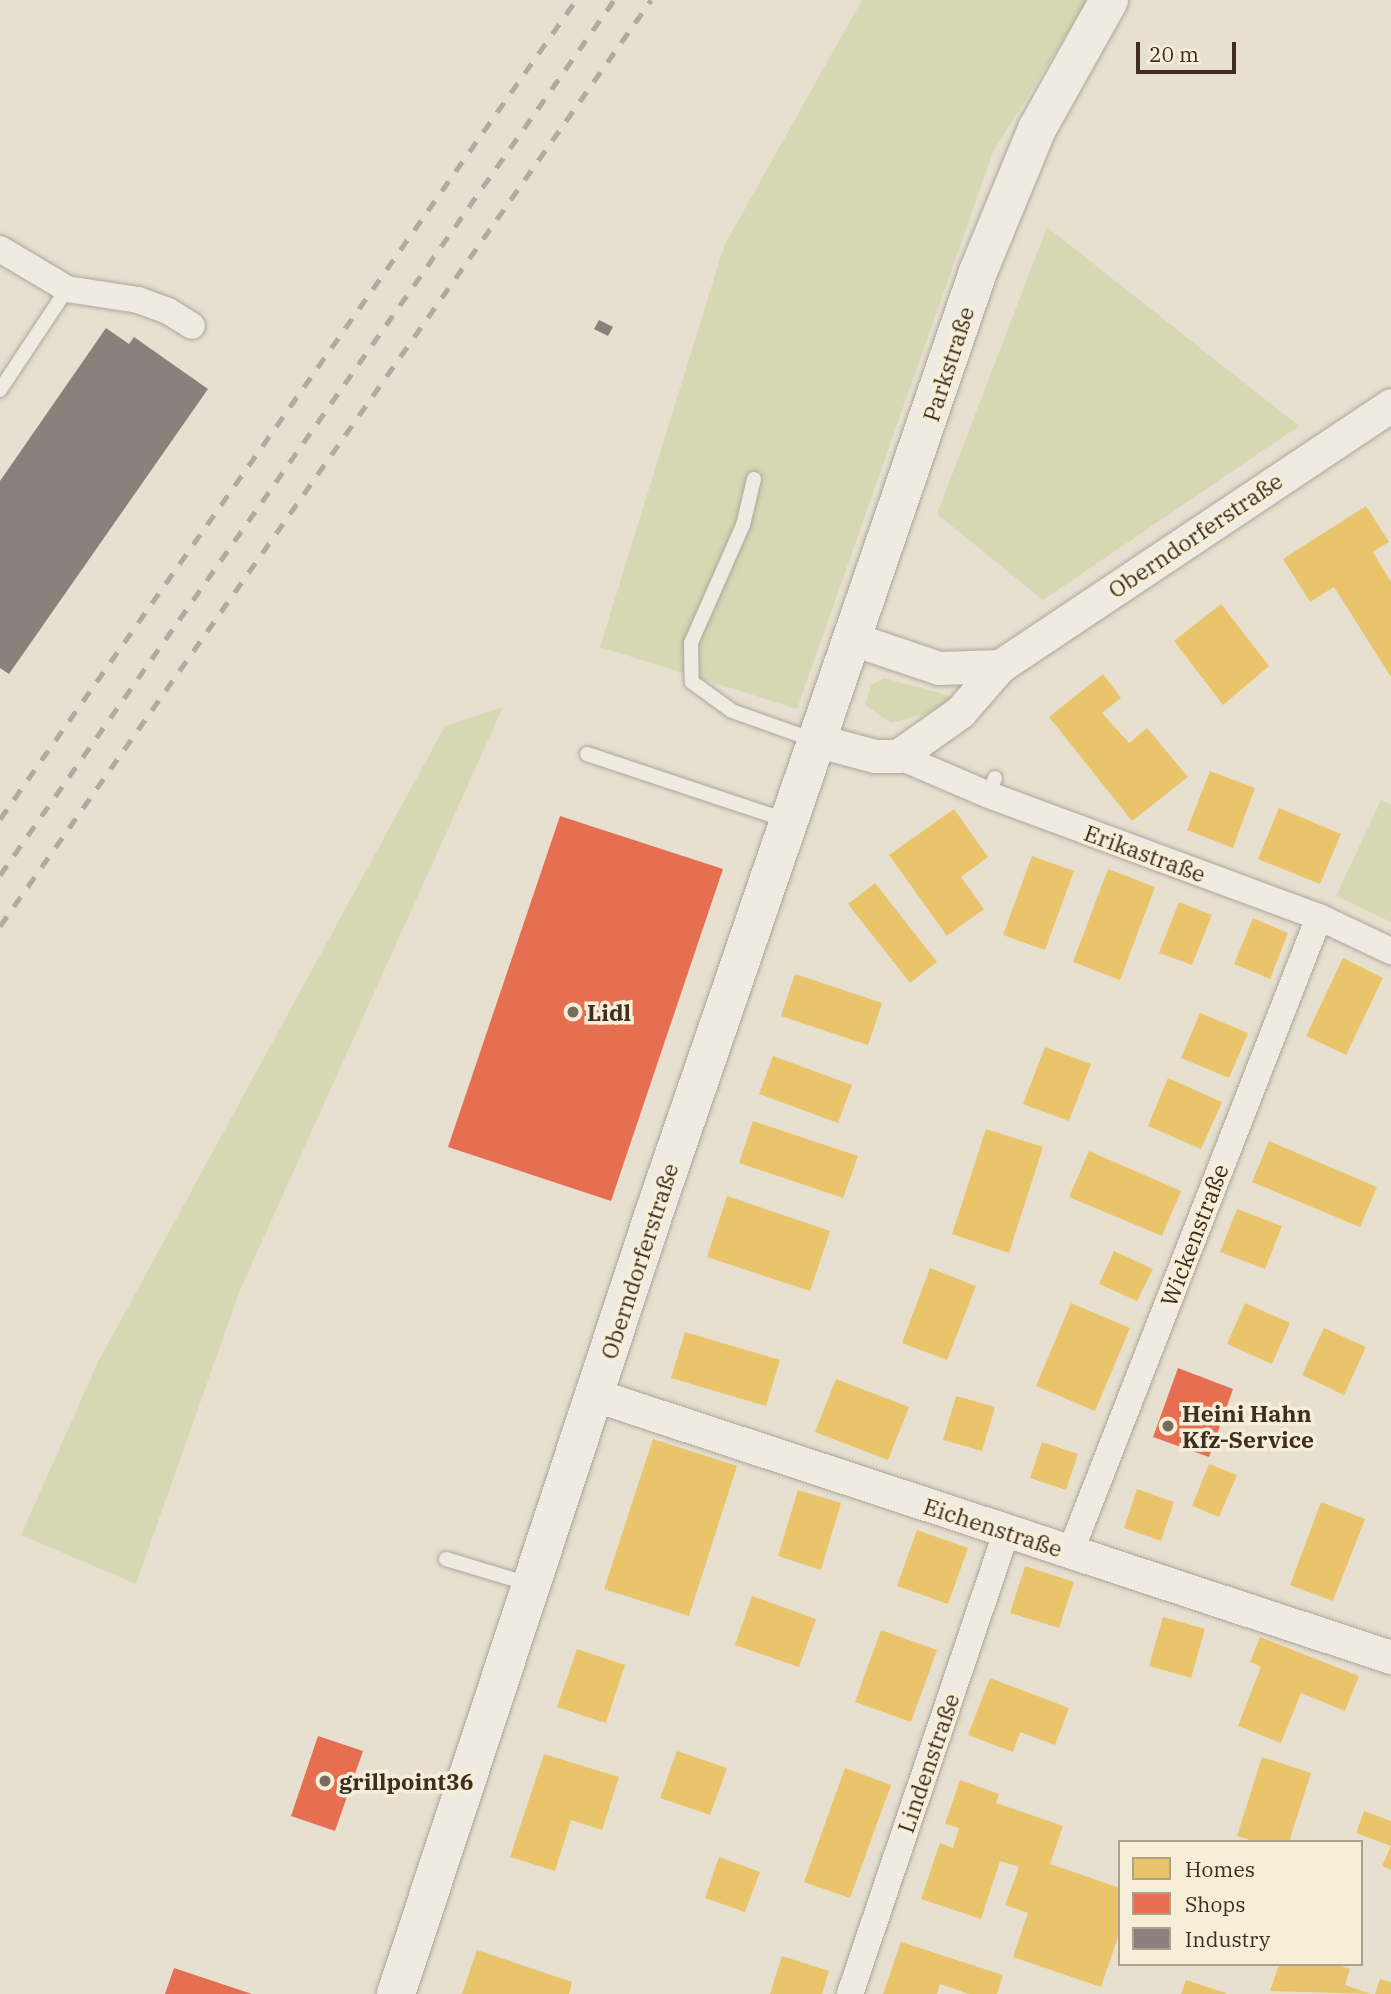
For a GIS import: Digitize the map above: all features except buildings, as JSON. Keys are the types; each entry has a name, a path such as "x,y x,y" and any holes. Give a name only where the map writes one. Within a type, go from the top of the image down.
{"main road":[{"name":"Parkstraße","path":"815,740 853,639 978,272 1037,129 1109,0"},
{"name":"Oberndorferstraße","path":"396,1994 530,1584 790,822 815,740"}],"street":[{"path":"0,249 67,289 138,300 168,311 192,326"},
{"name":"Oberndorferstraße","path":"898,755 960,712 1000,666 1391,405"},
{"path":"853,639 939,668 1000,666"},
{"path":"815,740 875,756 898,755"},
{"name":"Erikastraße","path":"898,755 992,786 1319,917 1391,951"},
{"name":"Wickenstraße","path":"1070,1553 1319,917"},
{"name":"Eichenstraße","path":"595,1395 1391,1657"},
{"name":"Lindenstraße","path":"850,1994 1006,1532"}],"lane":[{"path":"0,390 67,289"},
{"path":"754,479 743,524 691,643 691,682 732,711 815,740"},
{"path":"587,754 790,822"},
{"path":"446,1559 530,1584"}],"green space":[{"path":"862,0 1088,0 993,152 797,709 600,647 724,246"},
{"path":"1047,227 1299,426 1043,600 937,514"},
{"path":"884,678 951,698 943,709 891,723 865,705 871,685"},
{"path":"503,707 240,1290 136,1584 21,1535 98,1362 445,726"},
{"path":"1381,800 1391,805 1391,922 1336,896"}],"railway":[{"path":"0,819 576,0"},
{"path":"0,875 614,0"},
{"path":"0,926 651,0"}],"place":[{"name":"Lidl","path":"573,1012"},
{"name":"Heini Hahn Kfz-Service","path":"1168,1426"},
{"name":"grillpoint36","path":"325,1781"}]}
